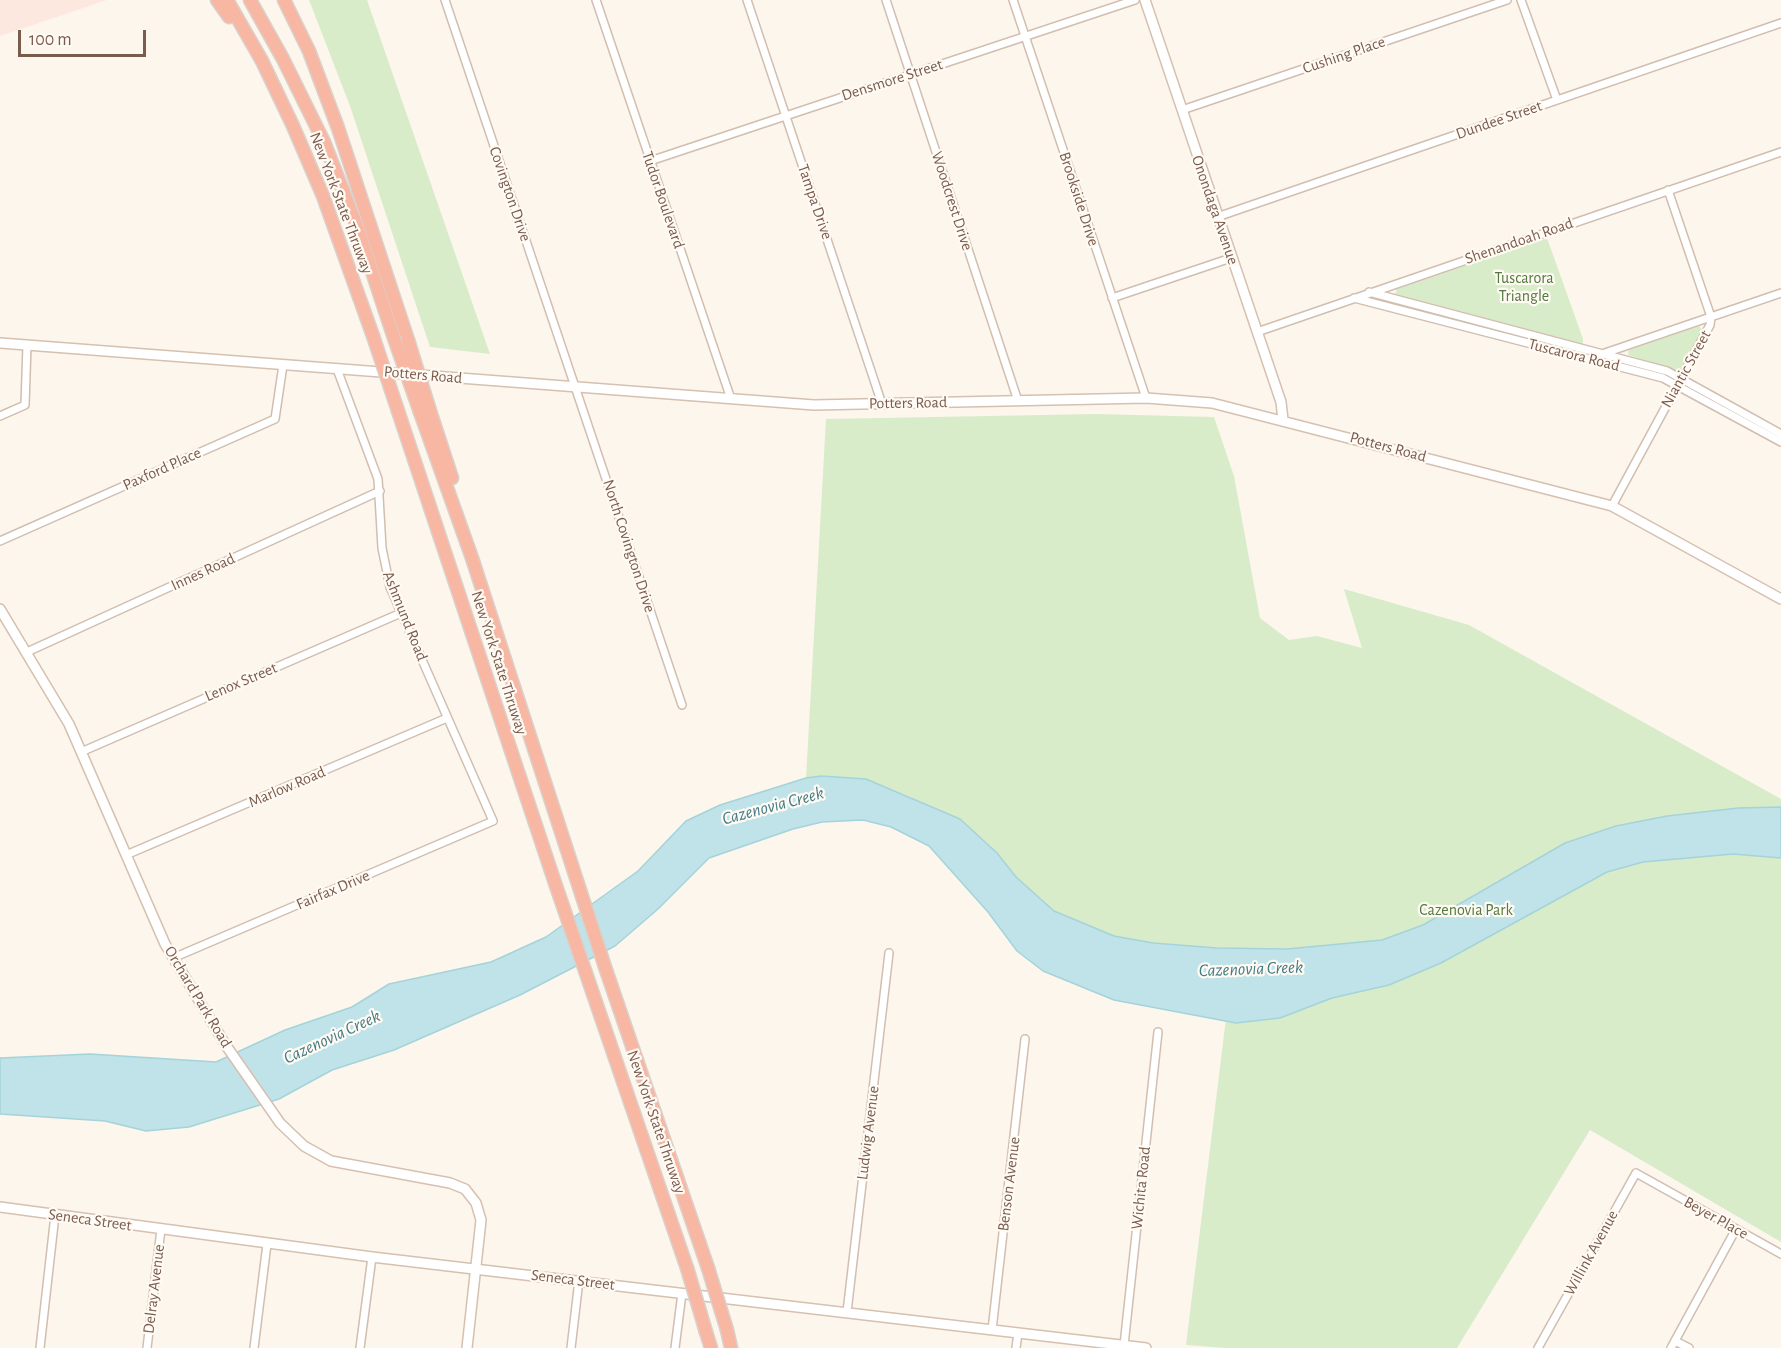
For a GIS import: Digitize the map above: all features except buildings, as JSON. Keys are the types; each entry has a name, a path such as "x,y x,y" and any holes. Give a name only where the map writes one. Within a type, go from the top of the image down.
{"highway":[{"path":"217,0 262,61"},
{"name":"New York State Thruway","path":"227,0 262,61 323,196 374,336 555,883 687,1268 711,1348"},
{"name":"New York State Thruway","path":"250,0 284,59 324,142 358,230 394,338 467,522 472,558 605,967 708,1268 731,1348"},
{"path":"284,0 309,51 338,128 408,340 425,413"}],"street":[{"name":"Covington Drive","path":"445,0 577,387"},
{"name":"Tudor Boulevard","path":"596,0 731,399"},
{"name":"Tampa Drive","path":"747,0 882,404"},
{"name":"Woodcrest Drive","path":"886,0 1018,401"},
{"name":"Brookside Drive","path":"1013,0 1146,398"},
{"name":"Densmore Street","path":"650,161 1135,0"},
{"name":"Onondaga Avenue","path":"1145,0 1281,402 1283,420"},
{"name":"Cushing Place","path":"1182,110 1507,0"},
{"path":"1521,0 1557,100"},
{"name":"Dundee Street","path":"1217,217 1781,23"},
{"name":"Shenandoah Road","path":"1257,332 1781,152"},
{"name":"Niantic Street","path":"1612,506 1710,326 1711,317 1668,190"},
{"path":"1112,298 1231,258"},
{"name":"Tuscarora Road","path":"1369,292 1666,371 1781,442"},
{"path":"1589,358 1781,292"},
{"name":"Tuscarora Road","path":"1354,297 1679,381 1781,434"},
{"name":"Potters Road","path":"0,343 814,405 1146,398 1212,403 1612,506 1781,599"},
{"path":"0,416 25,405 27,345"},
{"name":"Paxford Place","path":"0,541 275,418 283,365"},
{"name":"Ashmund Road","path":"337,369 376,471 380,491 385,570 401,613 493,821"},
{"name":"North Covington Drive","path":"577,387 682,705"},
{"name":"Innes Road","path":"27,652 380,491"},
{"name":"Orchard Park Road","path":"0,609 69,724 173,958 225,1044 271,1111 292,1136 331,1161 450,1183 465,1190 476,1203 481,1220 467,1348"},
{"name":"Lenox Street","path":"81,752 401,613"},
{"name":"Marlow Road","path":"126,855 447,718"},
{"name":"Fairfax Drive","path":"173,958 493,821"},
{"name":"Ludwig Avenue","path":"847,1312 889,953"},
{"name":"Wichita Road","path":"1124,1345 1158,1032"},
{"name":"Benson Avenue","path":"992,1330 1025,1039"},
{"name":"Willink Avenue","path":"1538,1348 1635,1173 1651,1181"},
{"name":"Beyer Place","path":"1651,1181 1781,1254"},
{"name":"Seneca Street","path":"0,1208 372,1257 1146,1348"},
{"path":"40,1348 56,1215"},
{"name":"Delray Avenue","path":"147,1348 161,1229"},
{"path":"1689,1348 1673,1344 1736,1229"},
{"path":"254,1348 267,1244"},
{"path":"360,1348 372,1257"},
{"path":"571,1348 579,1281"},
{"path":"675,1348 682,1293"},
{"path":"1016,1348 1018,1333"}],"shaded area":[{"path":"0,0 107,0 0,36"}],"green space":[{"path":"309,0 367,0 490,354 430,347 350,106"},
{"name":"Tuscarora Triangle","path":"1547,238 1583,344 1395,294 1397,289"},
{"path":"1699,326 1703,331 1679,371 1628,355 1629,350"},
{"name":"Cazenovia Park","path":"1096,414 1214,417 1234,476 1260,618 1289,640 1317,636 1362,648 1344,589 1469,625 1781,799 1781,1242 1590,1130 1457,1348 1226,1348 1186,1345 1228,1002 1042,913 911,797 866,779 806,778 826,419"}],"water":[{"name":"Cazenovia Creek","path":"821,776 866,779 960,819 997,853 1016,877 1054,911 1114,936 1153,943 1217,948 1287,949 1382,940 1423,925 1565,843 1616,826 1667,816 1738,808 1781,807 1781,858 1733,854 1643,862 1607,872 1441,963 1389,985 1332,998 1280,1018 1236,1023 1114,1000 1043,971 1017,951 988,912 929,846 891,827 863,820 822,822 793,829 709,858 658,909 615,946 520,995 394,1050 332,1070 279,1099 189,1127 146,1131 105,1121 0,1114 0,1058 90,1054 216,1062 285,1030 352,1007 389,984 491,962 546,937 638,871 686,821 720,805 806,778"}]}
